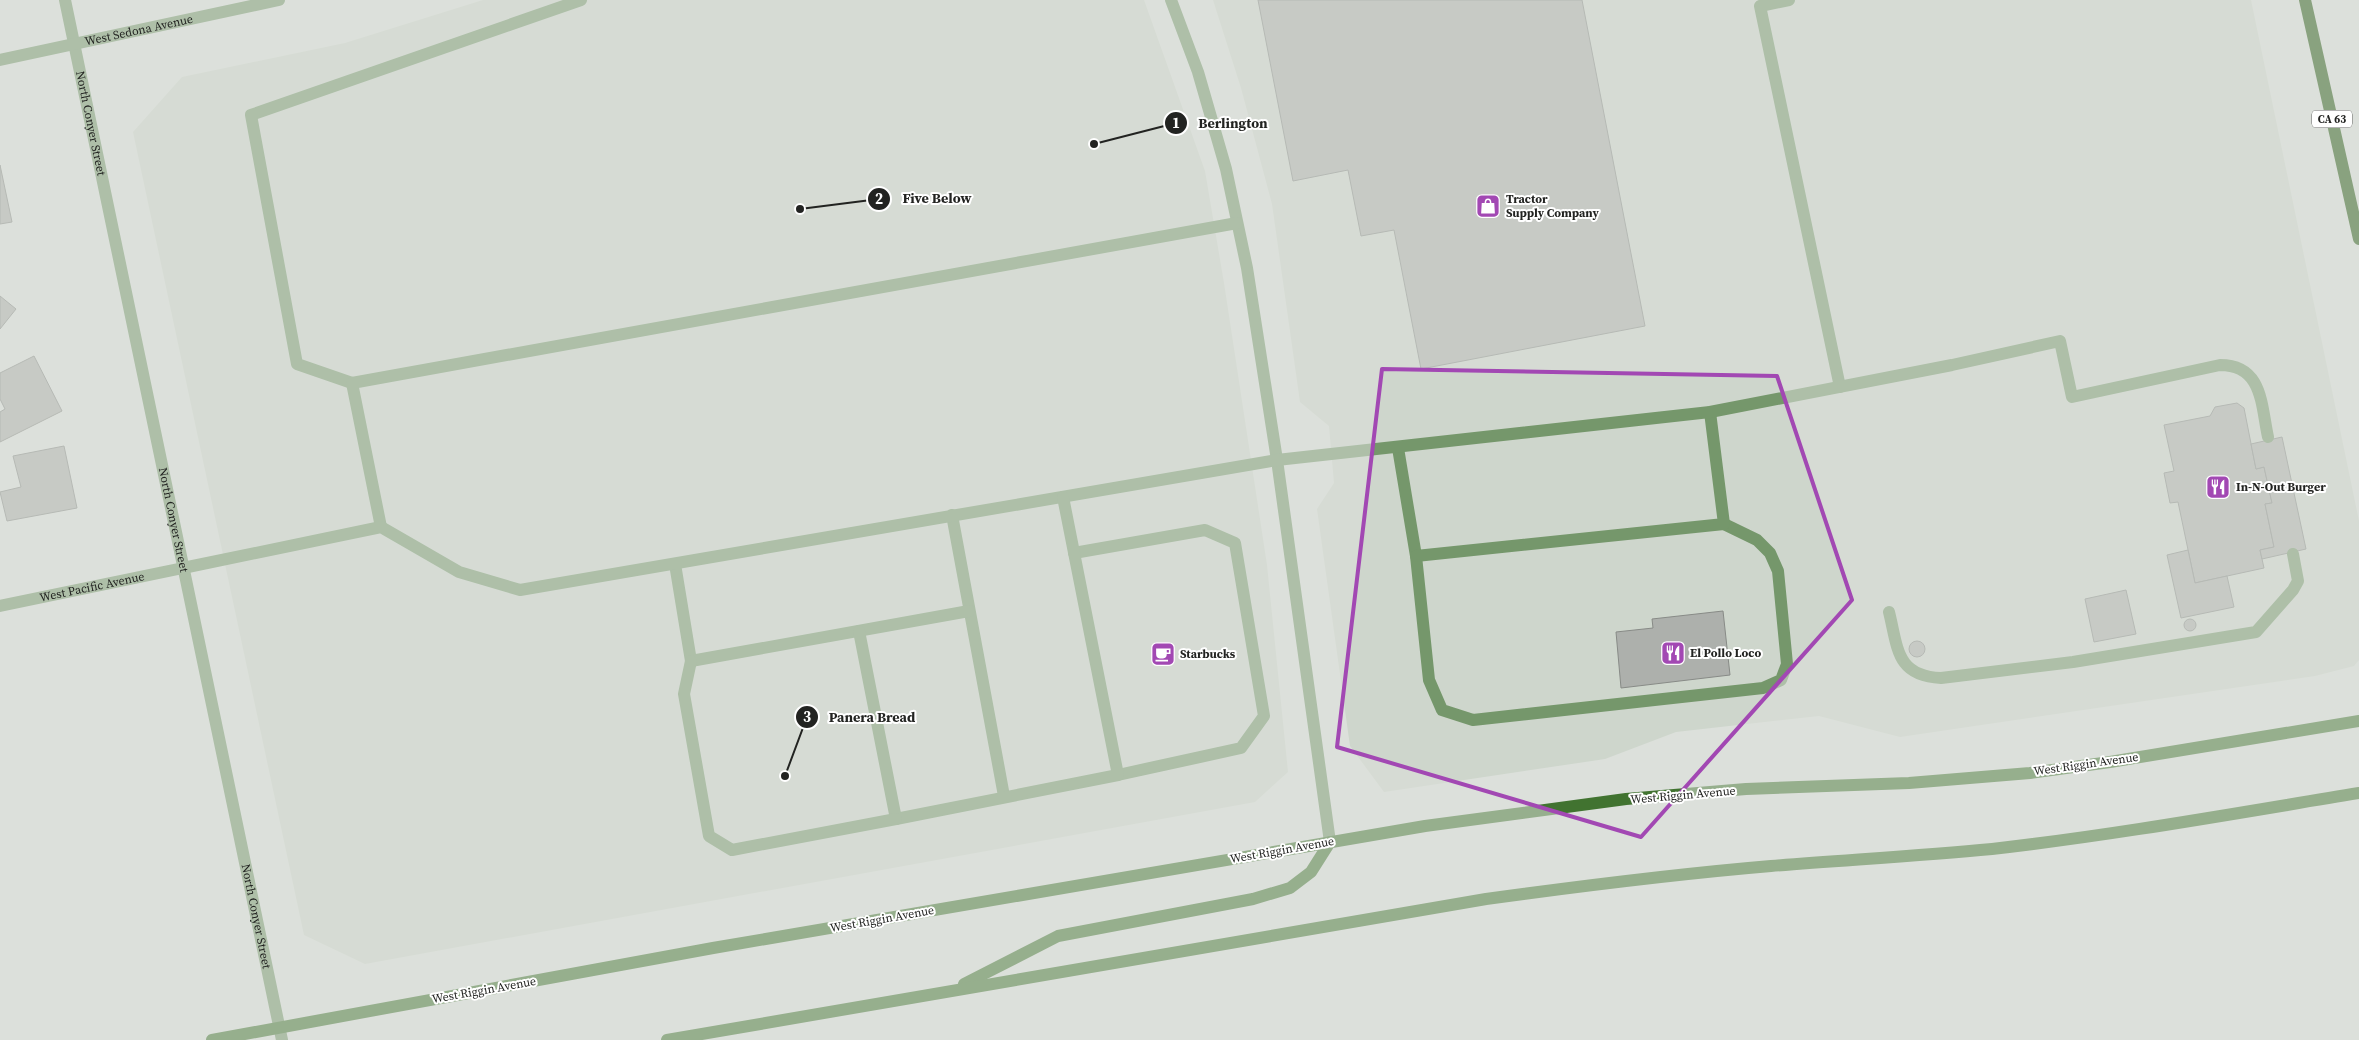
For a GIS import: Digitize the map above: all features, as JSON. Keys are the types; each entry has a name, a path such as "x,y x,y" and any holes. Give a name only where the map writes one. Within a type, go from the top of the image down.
{"main road":[{"name":"CA 63","path":"2305,0 2359,238"},
{"name":"West Riggin Avenue","path":"212,1040 279,1026 713,948 1330,842 1493,816 1626,799 1746,789 1919,782 2070,768 2359,721"},
{"path":"667,1040 953,989 1524,894 1607,883 1763,867 1940,854 2042,843 2214,818 2359,793"},
{"path":"953,989 1058,936 1253,900 1290,888 1311,872 1330,842"}],"street":[{"name":"North Conyer Street","path":"65,0 282,1040"},
{"name":"West Sedona Avenue","path":"0,60 279,0"},
{"path":"581,0 251,115 297,364 352,383 1237,223"},
{"path":"1171,0 1198,72 1226,169 1247,268 1278,460 1330,842"},
{"path":"1789,0 1760,3 1840,387"},
{"path":"352,383 381,526 459,572 520,590 1278,460 1710,412 2060,341 2072,397 2220,365 2233,365 2243,369 2253,378 2268,437"},
{"path":"1710,412 1724,524"},
{"path":"1398,448 1416,556 1429,680 1442,710 1473,720 1763,688 1781,680 1787,664 1778,571 1770,553 1757,540 1724,524 1416,556"},
{"path":"1062,497 1118,775"},
{"path":"952,515 1004,796"},
{"name":"West Pacific Avenue","path":"0,606 381,526"},
{"path":"675,564 691,661 684,694 709,836 732,850 896,820 1241,748 1264,716 1235,543 1205,530 1074,554"},
{"path":"1889,612 1900,658 1907,667 1928,677 1941,678 2073,662 2256,632 2294,590 2298,581 2293,554"},
{"path":"691,661 969,611"},
{"path":"859,632 896,820"}],"highlighted area":[{"path":"1382,369 1777,376 1852,600 1641,837 1337,747"}],"shaded area":[{"path":"483,0 1144,0 1205,171 1267,565 1288,772 1255,802 365,964 304,935 133,132 182,77 345,43"},
{"path":"1213,0 2251,0 2359,521 2359,660 2354,666 2315,676 1900,737 1819,716 1676,732 1605,759 1384,792 1350,746 1317,509 1334,483 1329,426 1300,402 1272,204 1241,88"}],"building":[{"name":"Tractor Supply Company","path":"1258,0 1582,0 1645,326 1421,369 1394,230 1361,236 1348,170 1293,181"},
{"path":"0,165 12,222 0,224"},
{"path":"0,296 16,309 0,329"},
{"path":"34,356 62,411 0,442 0,412 5,409 0,399 0,373"},
{"name":"In-N-Out Burger","path":"2237,403 2244,408 2256,469 2264,467 2272,503 2265,504 2274,547 2260,550 2264,568 2195,583 2178,502 2170,503 2164,473 2174,471 2164,425 2210,416 2215,407"},
{"path":"2282,437 2306,549 2262,559 2260,550 2274,547 2265,504 2272,503 2264,467 2256,469 2251,444"},
{"path":"64,446 77,508 7,521 0,492 21,487 13,456"},
{"path":"2188,550 2195,583 2227,576 2234,607 2181,618 2167,555"},
{"path":"2126,590 2136,634 2094,642 2085,599"},
{"name":"El Pollo Loco","path":"1723,611 1730,675 1621,688 1616,632 1653,628 1652,619"},
{"path":"2188,619 2192,619 2196,625 2192,631 2188,631 2184,627 2184,623"},
{"path":"1914,641 1920,641 1925,646 1923,655 1914,657 1909,652 1909,646"}],"place":[{"name":"Berlington","path":"1094,144"},
{"name":"Tractor Supply Company","path":"1488,206"},
{"name":"Five Below","path":"800,209"},
{"name":"In-N-Out Burger","path":"2218,487"},
{"name":"El Pollo Loco","path":"1673,653"},
{"name":"Starbucks","path":"1163,654"},
{"name":"Panera Bread","path":"785,776"}]}
